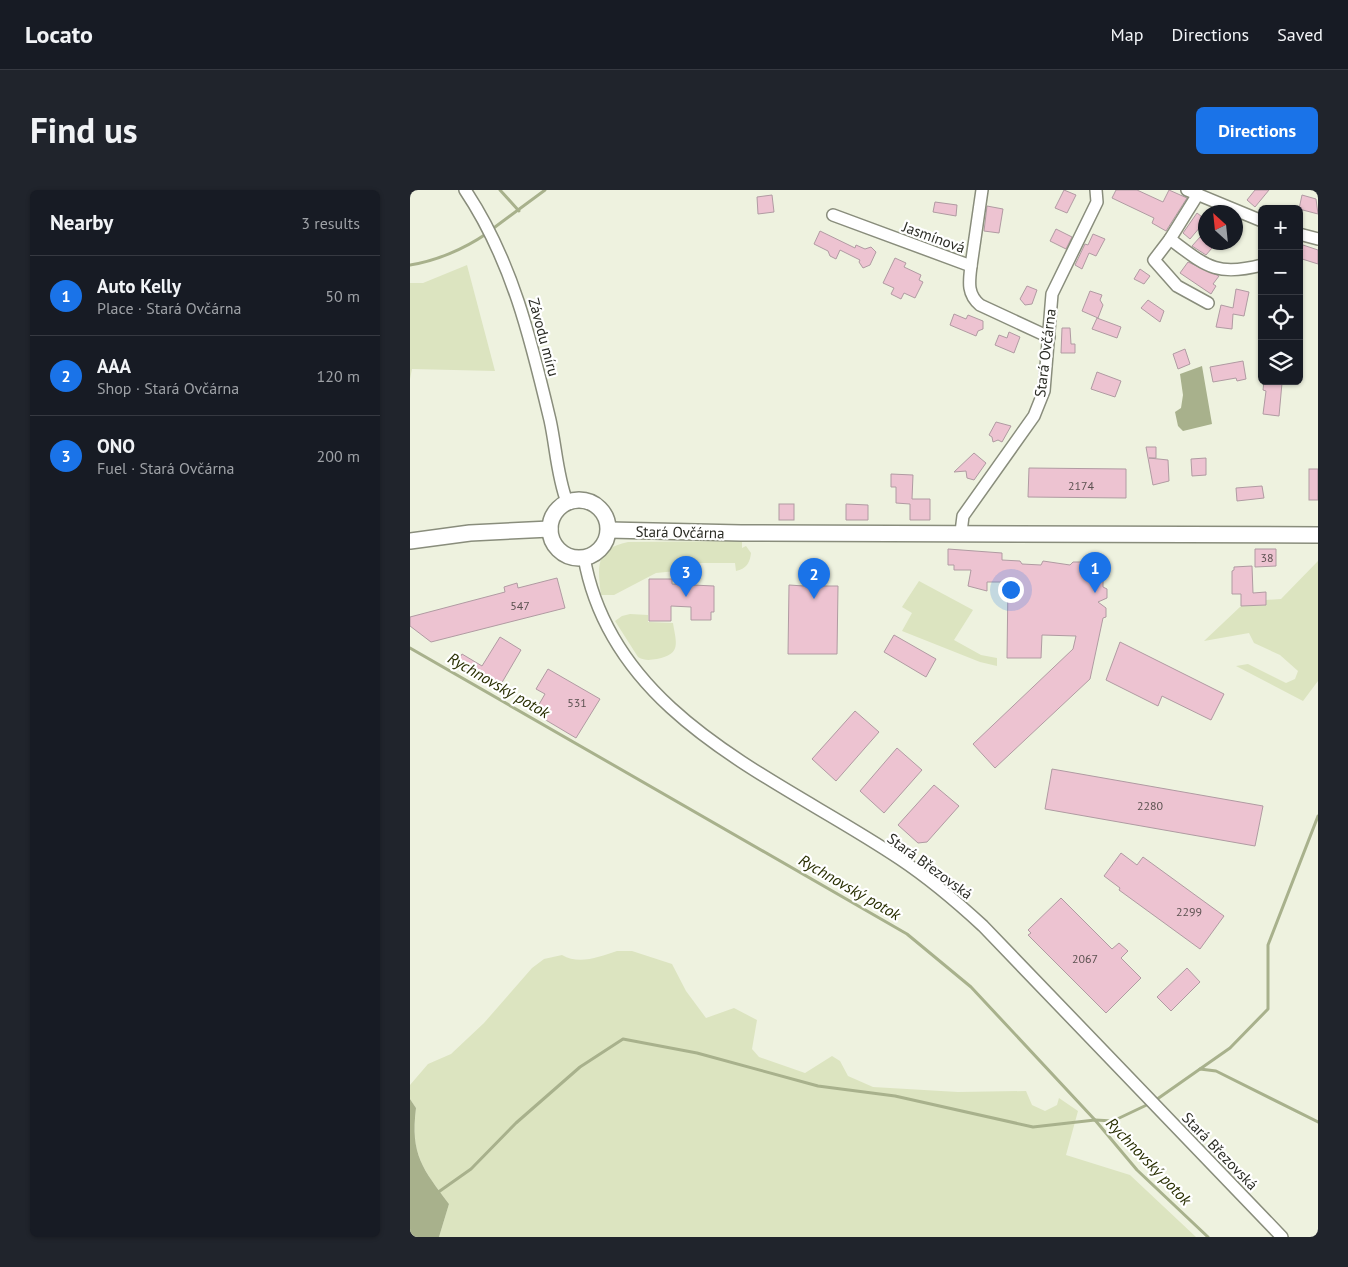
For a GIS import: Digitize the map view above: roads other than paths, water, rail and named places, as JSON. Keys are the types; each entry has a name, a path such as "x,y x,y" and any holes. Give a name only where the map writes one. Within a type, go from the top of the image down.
{"main road":[{"path":"582,500 597,505 606,518 609,530 607,539 600,549 584,557 572,557 561,551 553,542 550,530 555,512 567,502 582,500"},
{"path":"410,541 464,533 550,530"},
{"name":"Stará Ovčárna","path":"609,530 750,533 961,532 1318,535"}],"street":[{"name":"Závodu míru","path":"465,190 508,269 526,323 550,422 560,481 567,502"},
{"path":"971,266 982,190"},
{"name":"Stará Ovčárna","path":"961,532 963,516 1034,416 1044,391 1052,294 1097,202 1096,190"},
{"path":"1208,303 1177,286 1154,260 1170,239 1193,192 1258,219"},
{"name":"Jasmínová","path":"833,215 971,266 968,284 972,298 980,305 1048,337"},
{"path":"1303,235 1318,239"},
{"path":"1170,239 1196,258 1222,271 1258,266"},
{"name":"Stará Březovská","path":"584,557 592,594 607,626 636,671 664,703 717,746 900,859 946,892 983,926 1282,1237"}],"waterway":[{"path":"500,190 519,211"},
{"path":"491,230 545,190"},
{"path":"410,265 450,254 486,234"},
{"name":"Rychnovský potok","path":"410,648 907,934 971,987 1095,1120 1137,1170 1208,1237"},
{"path":"1200,1069 1230,1048 1268,1009 1268,945 1318,816"},
{"path":"437,1193 471,1169 516,1123 580,1067 623,1039 697,1053 818,1086 895,1096 1033,1127 1095,1120 1113,1121 1153,1102 1200,1069 1216,1071 1318,1122"}],"place":[{"name":"Auto Kelly","path":"1095,593"},
{"name":"ONO","path":"686,597"},
{"name":"AAA","path":"814,599"}]}
